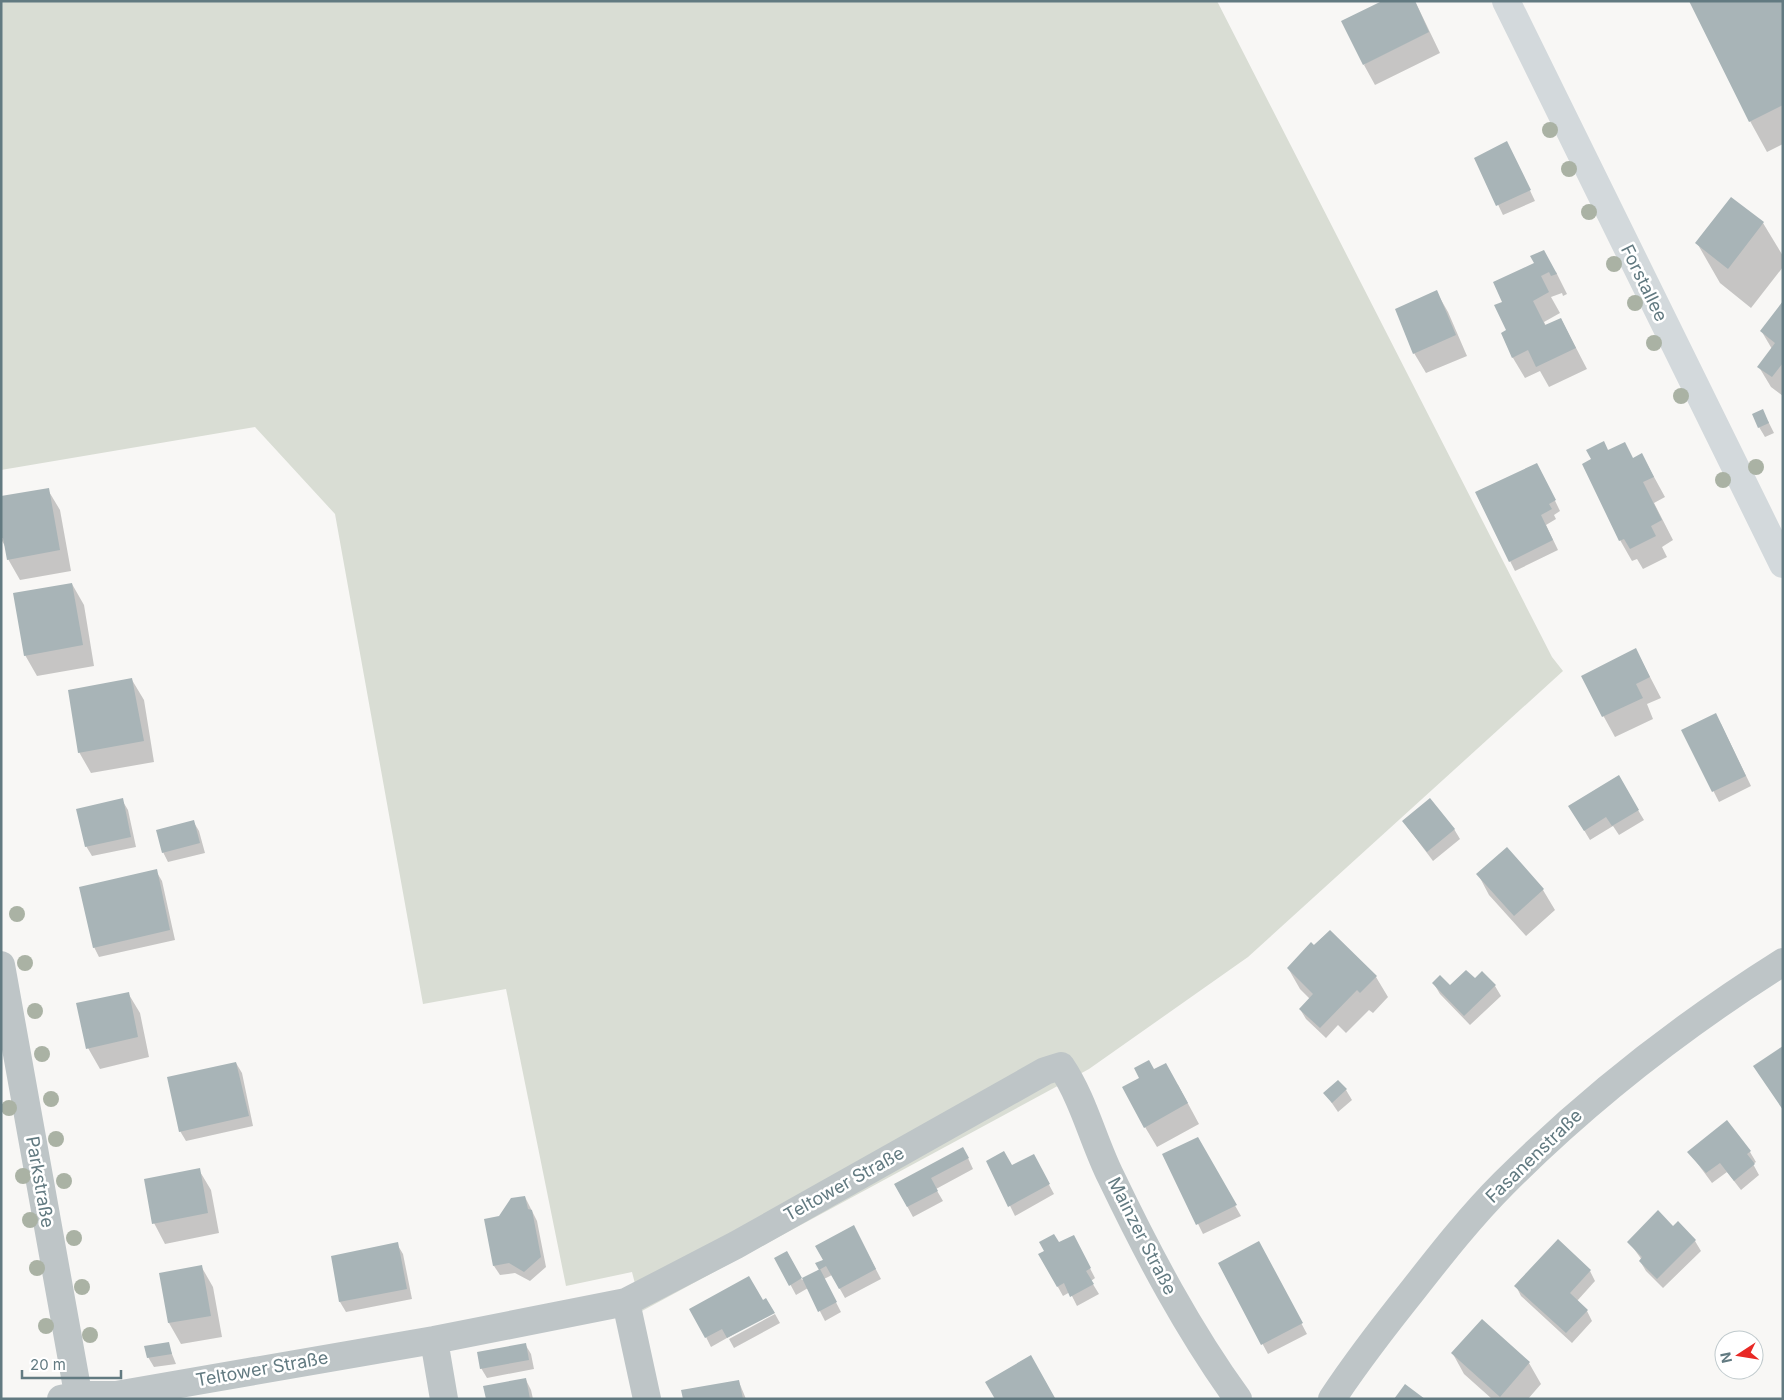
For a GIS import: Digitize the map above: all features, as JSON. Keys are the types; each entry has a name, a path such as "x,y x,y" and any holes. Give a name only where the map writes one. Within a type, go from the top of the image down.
{"street":[{"name":"Forstallee","path":"1506,1 1783,564"},
{"name":"Fasanenstraße","path":"1332,1399 1352,1368 1459,1231 1503,1184 1597,1096 1742,988 1783,962"},
{"name":"Parkstraße","path":"1,965 73,1398"},
{"name":"Teltower Straße","path":"73,1398 116,1395 434,1340 626,1302 736,1245 1045,1071 1061,1066"},
{"name":"Mainzer Straße","path":"1061,1066 1073,1086 1110,1176 1168,1288 1214,1366 1238,1399"},
{"path":"626,1302 647,1399"},
{"path":"434,1340 444,1399"}],"shaded area":[{"path":"1,1 1217,1 1552,657 1563,671 1248,957 1089,1069 642,1311 632,1272 566,1286 506,989 423,1004 335,514 255,427 1,470"}],"building":[{"path":"1382,1 1415,1 1429,32 1363,65 1341,21"},
{"path":"1689,1 1783,1 1783,105 1749,122"},
{"path":"1507,141 1531,190 1496,206 1474,158"},
{"path":"1731,197 1764,222 1728,269 1695,243"},
{"path":"1544,250 1557,274 1551,276 1549,272 1541,276 1549,292 1533,301 1545,325 1561,318 1576,348 1536,367 1528,350 1512,358 1501,333 1506,330 1494,305 1502,302 1493,282 1534,263 1530,256"},
{"path":"1437,290 1456,335 1413,354 1395,309"},
{"path":"1783,301 1783,363 1772,377 1757,367 1775,343 1760,331"},
{"path":"1763,409 1769,423 1758,428 1752,414"},
{"path":"1604,441 1608,450 1625,442 1633,458 1642,453 1654,477 1643,482 1662,520 1651,526 1656,536 1630,549 1624,539 1619,541 1582,464 1591,459 1586,450"},
{"path":"1537,463 1556,500 1549,504 1552,509 1541,515 1553,540 1509,562 1475,492"},
{"path":"49,488 60,550 7,560 3,538 1,538 1,496"},
{"path":"72,583 83,645 24,656 13,593"},
{"path":"1636,648 1650,677 1636,684 1643,698 1602,717 1581,676"},
{"path":"132,678 144,741 78,753 68,690"},
{"path":"1716,713 1746,776 1712,792 1681,730"},
{"path":"1619,775 1639,810 1612,826 1606,817 1584,831 1568,806"},
{"path":"123,798 131,837 85,847 76,809"},
{"path":"1430,798 1455,829 1427,852 1402,821"},
{"path":"194,820 200,843 162,853 156,830"},
{"path":"1507,847 1544,889 1514,916 1476,874"},
{"path":"157,869 170,930 93,948 79,887"},
{"path":"1330,930 1377,976 1360,993 1357,990 1320,1028 1299,1009 1313,994 1287,968 1311,942 1314,945"},
{"path":"1466,970 1475,978 1482,971 1496,985 1464,1016 1432,983 1440,975 1450,985"},
{"path":"129,992 138,1037 86,1049 76,1003"},
{"path":"1783,1046 1783,1110 1753,1066"},
{"path":"1149,1060 1154,1069 1166,1063 1188,1103 1144,1128 1122,1087 1139,1078 1134,1068"},
{"path":"236,1062 249,1116 179,1132 167,1077"},
{"path":"1338,1080 1347,1089 1332,1103 1323,1093"},
{"path":"1727,1120 1751,1151 1747,1154 1755,1164 1734,1181 1720,1163 1706,1173 1687,1152"},
{"path":"1198,1137 1237,1205 1196,1225 1162,1154"},
{"path":"963,1147 969,1158 931,1178 938,1191 907,1207 894,1184"},
{"path":"1004,1151 1012,1165 1034,1154 1050,1184 1008,1207 986,1161"},
{"path":"200,1168 208,1213 152,1224 144,1179"},
{"path":"525,1196 528,1209 532,1210 541,1257 524,1272 509,1263 493,1266 484,1219 499,1216 511,1198"},
{"path":"1658,1210 1673,1226 1678,1221 1696,1240 1657,1279 1639,1261 1642,1257 1627,1242"},
{"path":"854,1225 876,1269 839,1289 826,1266 819,1270 815,1263 823,1260 815,1246"},
{"path":"1054,1234 1059,1242 1074,1235 1091,1268 1086,1271 1094,1284 1070,1297 1064,1283 1057,1287 1038,1254 1044,1251 1039,1242"},
{"path":"1558,1239 1591,1270 1570,1293 1588,1310 1566,1333 1514,1286"},
{"path":"1259,1241 1303,1323 1261,1345 1218,1263"},
{"path":"398,1242 407,1289 339,1302 331,1256"},
{"path":"787,1251 802,1278 789,1286 774,1258"},
{"path":"202,1265 211,1316 168,1323 159,1273"},
{"path":"820,1269 837,1302 818,1312 802,1278"},
{"path":"749,1276 763,1300 766,1298 775,1313 727,1338 722,1329 705,1338 689,1309"},
{"path":"1482,1319 1530,1362 1500,1397 1451,1353"},
{"path":"169,1342 172,1354 147,1358 144,1346"},
{"path":"526,1343 529,1360 480,1369 477,1352"},
{"path":"1031,1355 1055,1398 995,1399 985,1382"},
{"path":"526,1378 530,1399 486,1399 483,1386"},
{"path":"739,1380 743,1399 683,1399 681,1390"},
{"path":"1405,1384 1425,1399 1394,1399"}]}
